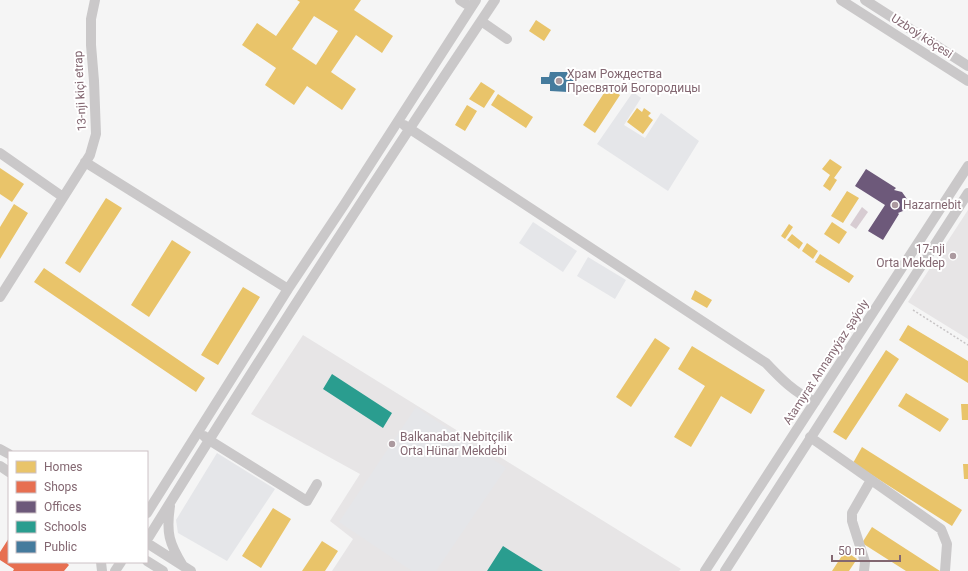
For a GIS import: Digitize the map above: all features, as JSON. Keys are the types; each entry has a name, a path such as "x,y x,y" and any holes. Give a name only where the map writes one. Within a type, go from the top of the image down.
{"street":[{"name":"13-nji kiçi etrap","path":"0,296 90,155 96,134 91,45 91,19 95,0"},
{"path":"148,511 198,430 474,3 460,0"},
{"path":"148,540 209,440 410,128 495,0"},
{"name":"Uzboý köçesi","path":"841,0 968,81"},
{"name":"Uzboý köçesi","path":"865,0 968,66"},
{"path":"481,20 507,39"},
{"path":"398,122 410,128 766,363 785,384 802,396 815,402"},
{"path":"0,153 63,197"},
{"path":"85,162 288,290"},
{"name":"Atamyrat Annanyýaz şaýoly","path":"704,571 968,166"},
{"path":"725,571 968,193"},
{"path":"198,430 209,440 307,502 316,484"},
{"path":"810,437 941,529 947,544 945,571"},
{"path":"864,571 865,562 852,521 852,513 871,480"},
{"path":"171,501 168,529 170,542 187,569"},
{"path":"148,543 187,569"},
{"path":"148,562 163,571"}],"path":[{"path":"913,310 968,345"}],"shaded area":[{"path":"633,92 641,98 624,125 645,138 661,113 699,141 668,191 597,144"},
{"path":"862,207 868,212 856,229 850,225"},
{"name":"17-nji Orta Mekdep","path":"968,210 968,339 908,302"},
{"path":"533,222 577,251 563,272 519,243"},
{"path":"588,257 626,280 615,299 577,276"},
{"name":"Balkanabat Nebitçilik Orta Hünar Mekdebi","path":"303,335 681,569 679,571 332,571 353,539 330,521 360,474 251,414"},
{"path":"416,407 506,468 436,571 412,571 339,522"},
{"path":"217,453 275,489 227,561 178,533 176,520"}],"building: Homes":[{"path":"297,0 361,0 354,10 393,36 382,53 356,35 331,72 356,89 342,110 307,86 294,105 265,85 276,68 242,45 257,23 276,36 300,2","holes":["314,16 338,31 316,65 292,49"]},
{"path":"536,20 551,30 544,41 529,31"},
{"path":"481,82 495,91 484,108 469,99"},
{"path":"608,87 620,95 595,133 583,125"},
{"path":"498,94 533,117 526,128 491,105"},
{"path":"467,105 477,111 465,131 455,125"},
{"path":"637,108 642,112 644,108 651,113 648,116 653,120 643,134 627,122"},
{"path":"830,159 842,167 834,178 837,180 830,191 823,186 830,175 822,169"},
{"path":"0,168 24,184 12,202 0,194"},
{"path":"847,191 859,198 843,223 831,216"},
{"path":"106,198 122,208 80,273 65,263"},
{"path":"14,204 28,213 0,259 0,227"},
{"path":"832,222 847,232 839,244 824,234"},
{"path":"789,224 793,227 785,239 781,236"},
{"path":"792,234 803,243 799,249 787,240"},
{"path":"172,240 191,252 149,317 131,305"},
{"path":"807,243 818,251 813,259 802,251"},
{"path":"820,254 854,276 849,283 815,262"},
{"path":"44,268 205,378 196,392 34,282"},
{"path":"243,287 260,297 218,365 201,355"},
{"path":"695,290 712,300 707,308 691,299"},
{"path":"908,325 968,361 968,383 899,340"},
{"path":"655,338 670,348 631,407 616,397"},
{"path":"692,346 765,390 751,414 721,396 691,447 674,437 705,386 678,369"},
{"path":"886,350 899,359 846,440 833,432"},
{"path":"906,393 949,419 940,432 898,406"},
{"path":"961,404 968,404 968,420 962,420"},
{"path":"862,447 962,510 952,526 853,463"},
{"path":"963,464 968,464 968,479 964,479"},
{"path":"273,508 291,519 261,568 242,556"},
{"path":"872,527 940,571 906,571 862,543"},
{"path":"322,541 338,551 325,571 302,571"},
{"path":"845,551 857,559 849,571 832,571"}],"building: Shops":[{"path":"8,540 8,563 67,563 69,565 64,571 13,571 14,569 0,560 0,552"}],"building: Offices":[{"name":"Hazarnebit","path":"866,169 896,188 894,190 902,192 907,199 906,208 898,213 899,214 883,240 868,231 885,205 855,186"}],"building: Schools":[{"path":"332,374 392,413 383,428 323,389"},
{"path":"503,546 543,571 487,571"}],"building: Public":[{"name":"Храм Рождества Пресвятой Богородицы","path":"550,72 569,72 569,78 576,78 576,85 569,85 568,92 550,91 550,84 541,84 541,77 549,77"}],"place":[{"name":"Храм Рождества Пресвятой Богородицы","path":"559,81"},
{"name":"Hazarnebit","path":"895,205"},
{"name":"17-nji Orta Mekdep","path":"953,256"},
{"name":"Balkanabat Nebitçilik Orta Hünar Mekdebi","path":"392,444"}]}
